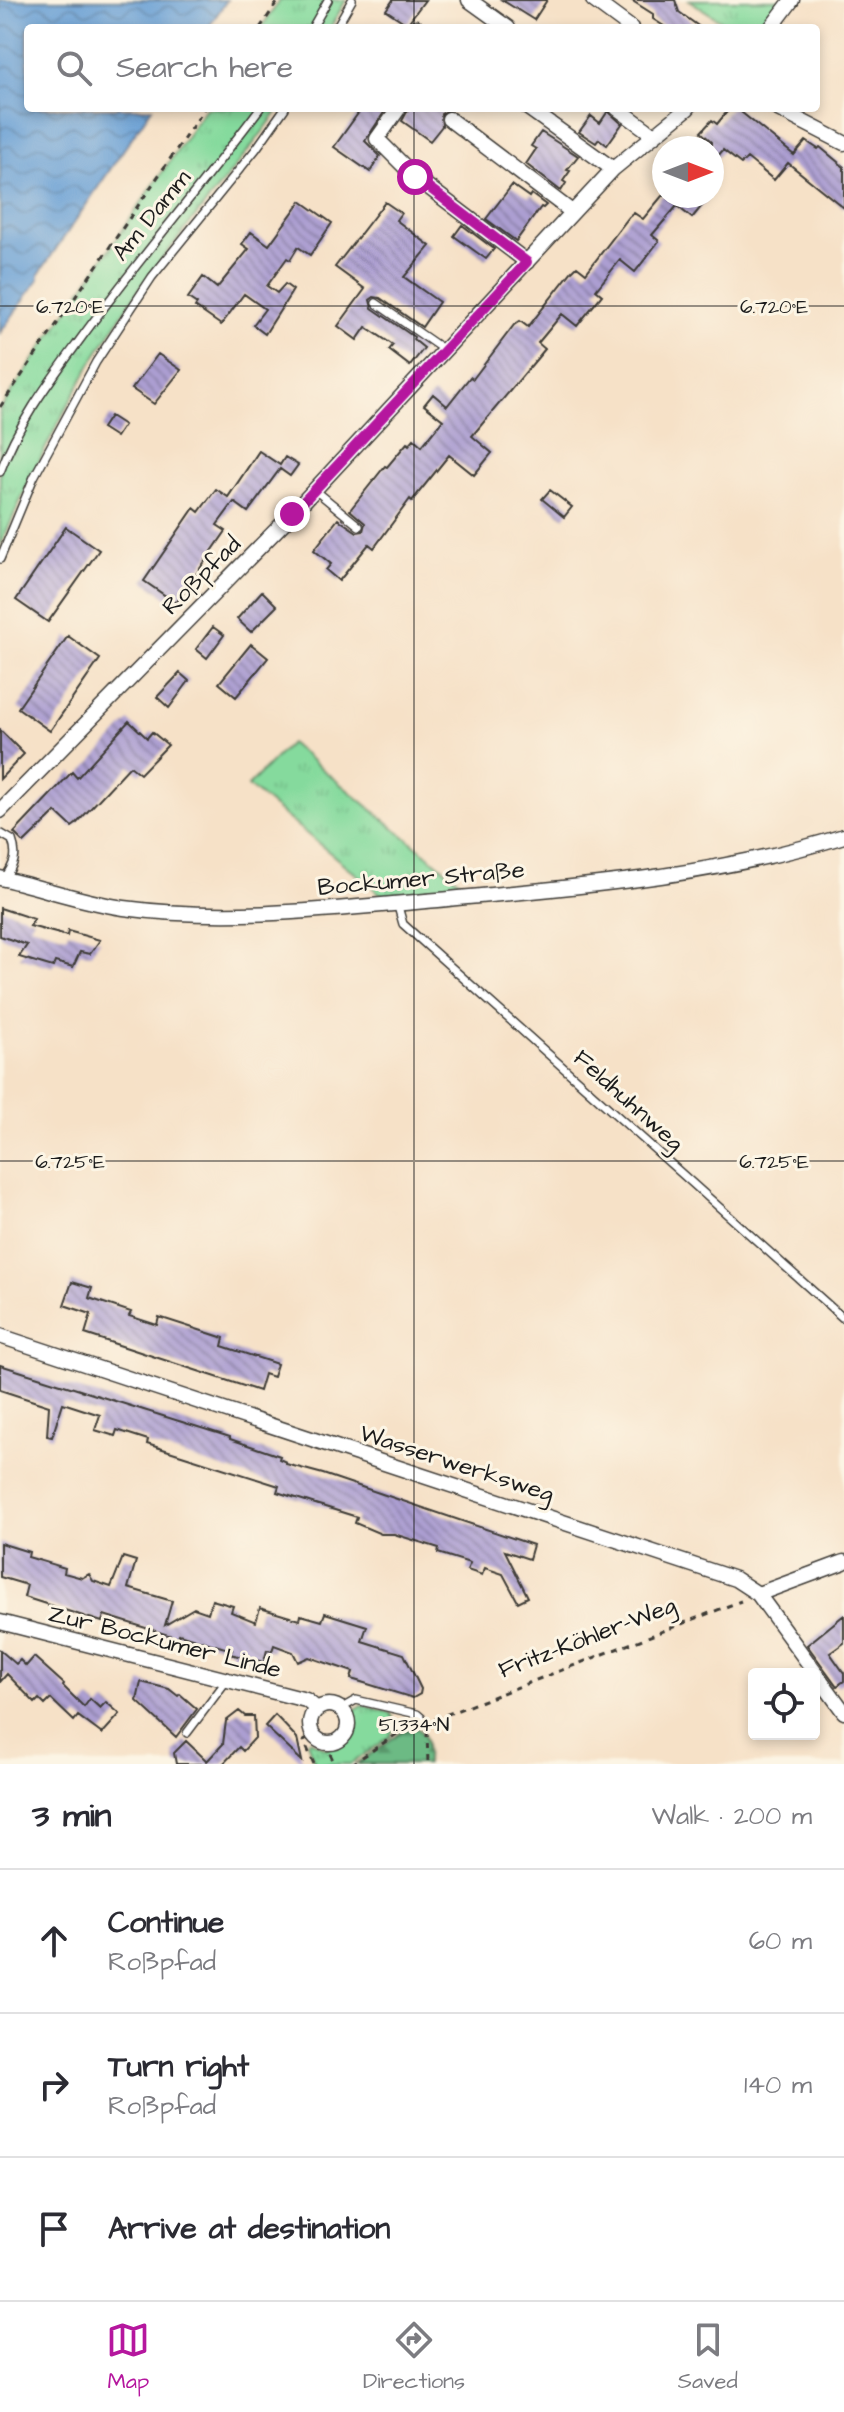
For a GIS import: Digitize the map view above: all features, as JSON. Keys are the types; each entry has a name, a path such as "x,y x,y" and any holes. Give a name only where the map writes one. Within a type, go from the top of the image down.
{"street":[{"path":"469,0 502,24"},
{"path":"593,0 626,24"},
{"path":"774,24 792,0"},
{"path":"396,112 377,139 415,177 527,262"},
{"path":"534,112 613,169"},
{"path":"622,112 654,135"},
{"name":"Roßpfad","path":"0,811 315,490 613,169 683,112"},
{"path":"784,112 844,143"},
{"path":"449,119 572,212"},
{"name":"Bockumer Straße","path":"2,879 121,908 172,912 264,912 570,888 755,859 844,836"},
{"name":"Wasserwerksweg","path":"0,1336 735,1579 758,1594 844,1712"},
{"path":"758,1594 844,1562"},
{"name":"Zur Bockumer Linde","path":"0,1622 306,1700 317,1709 329,1705 340,1709"},
{"path":"317,1709 311,1719 314,1735 329,1742 340,1739 347,1730 347,1718 340,1709"}],"lane":[{"path":"314,24 328,0"},
{"path":"338,24 352,0"},
{"name":"Am Damm","path":"0,472 5,457 43,389 257,112"},
{"path":"0,559 34,477 96,362 152,277 282,112"},
{"path":"376,303 444,350"},
{"path":"315,490 359,526"},
{"path":"0,833 12,840 16,851 13,866 2,879"},
{"name":"Feldhuhnweg","path":"397,903 403,924 844,1319"},
{"path":"187,1733 227,1680"},
{"name":"Zur Bockumer Linde","path":"340,1709 356,1700 417,1714 424,1720"}],"path":[{"path":"263,24 279,0"},
{"path":"0,407 202,112"},
{"name":"Fritz-Köhler-Weg","path":"352,1764 406,1727 437,1719 758,1594"},
{"path":"424,1720 428,1734 428,1764"},
{"path":"314,1735 304,1741 314,1764"},
{"path":"329,1742 329,1752 335,1764"}],"green space":[{"path":"280,0 346,0 332,24 264,24"},
{"path":"689,0 789,0 770,24 726,24"},
{"path":"203,112 277,112 149,276 112,330 60,421 0,547 0,409"},
{"path":"290,743 474,893 389,901 248,786"},
{"path":"362,1705 391,1713 395,1722 391,1736 351,1764 315,1764 307,1742 310,1740 325,1748 343,1744 353,1731 350,1713"},
{"path":"417,1728 425,1740 426,1764 357,1764 404,1730"}],"water":[{"path":"0,0 227,0 211,24 24,24 24,112 149,112 0,333"}],"building":[{"path":"393,0 425,0 407,24 386,10"},
{"path":"502,0 547,0 534,20"},
{"path":"631,0 675,0 679,12 696,24 661,24 653,19 653,14"},
{"path":"359,112 384,112 365,141 380,156 370,172 334,147"},
{"path":"407,112 445,112 441,114 442,126 430,141 402,121"},
{"path":"609,112 622,124 607,145 599,139 596,143 579,132 591,116 600,123"},
{"path":"727,112 741,112 794,155 806,141 818,149 820,147 844,167 844,208 788,163 774,180 747,158 741,164 724,151 724,136 705,136 701,132 712,120 717,124"},
{"path":"541,132 578,156 567,170 570,171 561,191 526,164 536,149 531,146"},
{"path":"512,185 546,205 541,207 516,241 486,219"},
{"path":"301,201 332,223 310,255 298,247 267,286 277,293 285,284 293,290 265,334 253,325 265,309 244,294 221,325 195,307 197,304 188,298 203,277 217,288 249,249 242,244 251,232 269,245"},
{"path":"385,202 401,213 396,220 430,246 404,277 439,302 422,327 380,298 370,300 372,308 414,337 424,348 410,366 389,350 393,345 366,327 357,340 338,326 365,289 335,267"},
{"path":"652,208 675,208 652,235 659,241 635,272 620,260 596,290 602,295 577,326 562,314 538,343 545,349 472,436 492,453 474,475 449,455 412,501 410,499 374,548 369,544 339,581 326,570 331,564 314,550 338,519 357,532 363,531 365,523 350,510 407,443 409,445 414,439 422,446 443,420 424,405 433,394 447,406 470,377 473,379 514,325 520,321 528,327 577,266 586,273 629,217 634,213 643,219"},
{"path":"680,208 700,208 692,218"},
{"path":"462,225 494,249 486,259 454,236"},
{"path":"158,354 181,370 154,404 132,389"},
{"path":"110,416 124,425 116,437 102,428"},
{"path":"259,451 280,465 285,457 298,465 290,476 280,469 248,512 234,502 217,525 226,531 176,603 144,581 194,508 199,512 216,489 228,497"},
{"path":"550,490 572,507 564,517 542,499"},
{"path":"66,527 99,550 48,622 16,600"},
{"path":"262,591 277,606 251,632 237,619"},
{"path":"213,627 224,635 207,658 196,649"},
{"path":"68,636 100,659 50,731 18,708"},
{"path":"251,644 268,658 236,697 219,683"},
{"path":"180,673 189,681 169,708 157,697"},
{"path":"129,721 147,738 152,732 168,745 140,774 130,766 72,827 56,812 24,843 14,833 72,772 77,778"},
{"path":"0,730 24,754 0,779"},
{"path":"0,908 34,919 30,926 67,936 68,931 100,940 90,954 80,952 73,967 55,962 53,967 19,957 27,945 0,936"},
{"path":"72,1282 92,1288 89,1298 131,1312 129,1316 157,1325 159,1317 224,1338 222,1346 277,1364 273,1377 264,1374 259,1391 85,1334 91,1314 64,1305"},
{"path":"0,1365 230,1437 280,1456 279,1459 286,1464 533,1545 529,1559 505,1551 528,1597 518,1602 503,1574 485,1568 482,1575 467,1570 470,1563 438,1553 439,1548 394,1534 381,1534 355,1523 357,1517 277,1492 279,1486 147,1444 148,1440 117,1430 115,1436 95,1430 100,1415 63,1403 52,1437 47,1436 49,1406 0,1390"},
{"path":"0,1543 29,1552 28,1557 65,1568 64,1573 82,1578 89,1574 93,1581 111,1587 123,1557 136,1561 128,1588 172,1601 165,1625 194,1608 208,1613 212,1600 233,1606 231,1612 256,1622 260,1608 300,1620 301,1615 322,1621 325,1613 367,1626 362,1641 404,1654 421,1689 420,1694 413,1698 351,1679 353,1672 309,1657 298,1662 293,1652 274,1645 272,1651 267,1650 264,1662 230,1654 232,1650 179,1634 178,1638 104,1615 102,1622 24,1597 27,1585 0,1577"},
{"path":"844,1615 844,1643 830,1653 844,1673 844,1681 837,1686 807,1645"},
{"path":"0,1650 16,1664 20,1660 26,1666 34,1657 84,1707 90,1699 100,1708 106,1702 120,1714 102,1734 78,1716 74,1721 51,1699 45,1705 39,1699 35,1703 7,1674 0,1682"},
{"path":"141,1682 169,1689 178,1696 180,1694 197,1709 176,1737 137,1701"},
{"path":"239,1711 245,1716 254,1716 255,1738 243,1751 239,1747 223,1764 176,1764 174,1753 186,1741 207,1761 223,1744 226,1721"},
{"path":"275,1715 297,1738 302,1761 265,1726"}],"route":[{"path":"292,514 527,262 415,177"}]}
